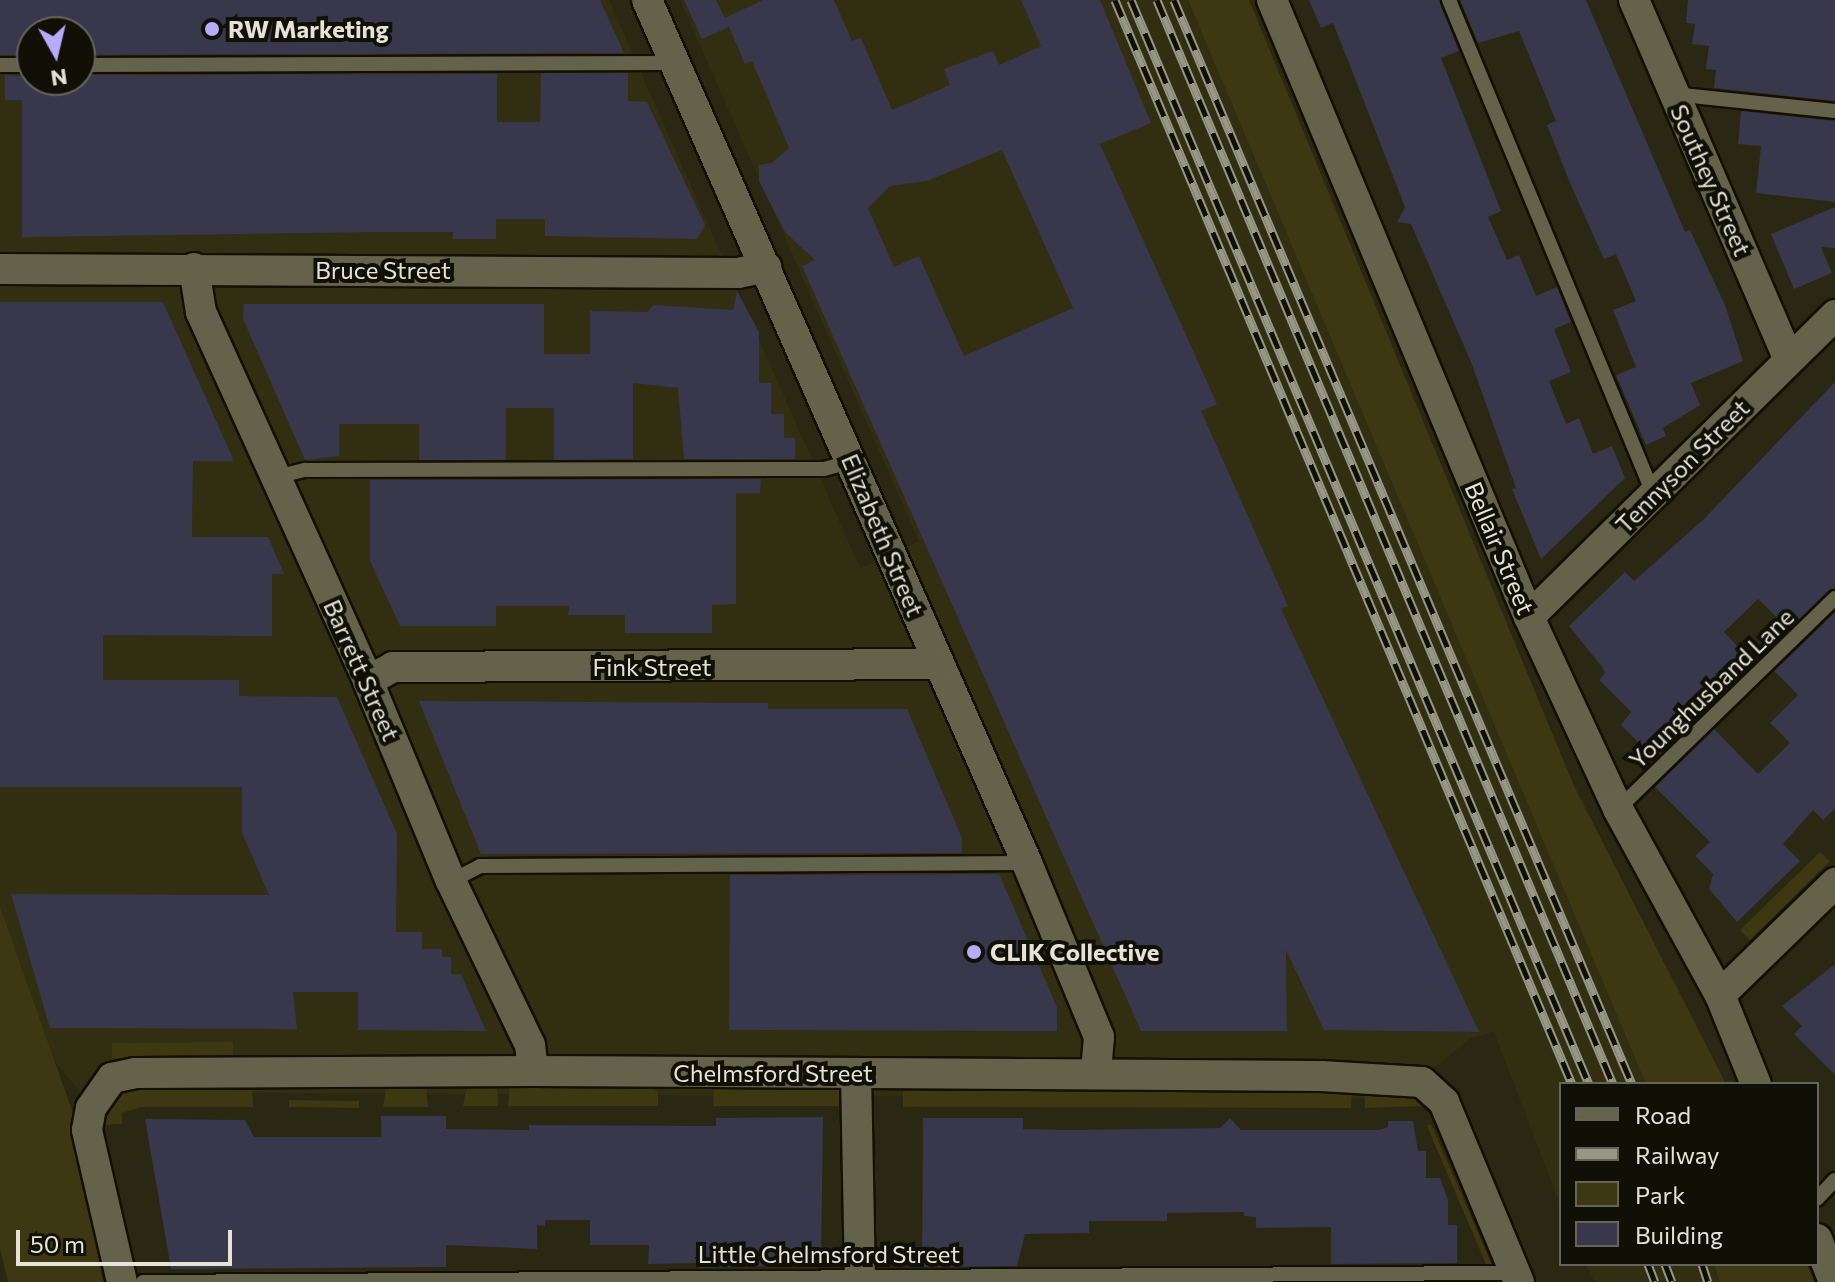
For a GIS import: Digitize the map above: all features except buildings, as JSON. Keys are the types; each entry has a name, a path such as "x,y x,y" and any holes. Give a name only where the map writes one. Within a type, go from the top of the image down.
{"street":[{"name":"Elizabeth Street","path":"647,0 1027,863 1102,1046 1096,1074"},
{"name":"Bellair Street","path":"1272,0 1529,617 1618,809 1720,995 1755,1082"},
{"name":"Southey Street","path":"1634,0 1789,360"},
{"name":"Bruce Street","path":"0,269 738,273 766,267"},
{"name":"Barrett Street","path":"194,268 201,312 368,681 451,881 530,1045 533,1071"},
{"name":"Tennyson Street","path":"1529,617 1835,315"},
{"name":"Fink Street","path":"368,681 393,667 939,664"},
{"path":"1720,995 1835,883"},
{"name":"Chelmsford Street","path":"122,1282 87,1130 100,1092 112,1078 135,1073 533,1071 1391,1077 1422,1082 1444,1102 1517,1278"},
{"path":"856,1073 860,1280"},
{"path":"1819,1244 1834,1282"}],"lane":[{"path":"1449,0 1653,493"},
{"path":"96,65 675,63"},
{"path":"1673,94 1835,111"},
{"path":"276,477 305,470 824,469 851,462"},
{"name":"Younghusband Lane","path":"1618,809 1835,598"},
{"path":"451,881 480,866 1027,863"},
{"path":"1819,1197 1835,1180"},
{"name":"Little Chelmsford Street","path":"143,1282 1517,1278"}],"shaded area":[{"path":"0,0 609,0 860,568 919,541 680,0 1188,0 1645,1082 1559,1082 1559,1202 1494,1032 1471,1038 1396,1099 80,1092 56,1063 0,926"},
{"path":"1586,1266 1715,1266 1720,1282 1595,1282"}],"green space":[{"path":"1188,0 1249,0 1574,786 1725,1082 1645,1082"},
{"path":"1820,852 1830,861 1750,940 1740,930"},
{"path":"0,907 74,1116 103,1282 8,1282 0,1249"},
{"path":"233,1042 233,1058 112,1058 112,1043"},
{"path":"646,1080 658,1093 658,1106 508,1106 510,1081"},
{"path":"252,1081 253,1107 141,1107 122,1113 122,1124 102,1125 104,1110 120,1087"},
{"path":"497,1081 498,1106 463,1106 467,1084"},
{"path":"387,1082 426,1083 428,1107 383,1107"},
{"path":"1365,1083 1416,1086 1424,1106 1365,1108"},
{"path":"841,1086 841,1106 713,1106 714,1087"},
{"path":"903,1087 1352,1088 1351,1108 903,1107"},
{"path":"289,1100 359,1101 359,1108 289,1107"},
{"path":"1431,1124 1493,1267 1488,1269 1427,1126"},
{"path":"1715,1266 1808,1266 1814,1282 1720,1282"}],"railway":[{"path":"1115,0 1571,1082"},
{"path":"1131,0 1588,1082"},
{"path":"1157,0 1612,1082"},
{"path":"1174,0 1631,1082"},
{"path":"1649,1266 1655,1282"},
{"path":"1666,1266 1672,1282"},
{"path":"1703,1266 1708,1282"}],"place":[{"name":"RW Marketing","path":"212,29"},
{"name":"CLIK Collective","path":"974,952"}]}
